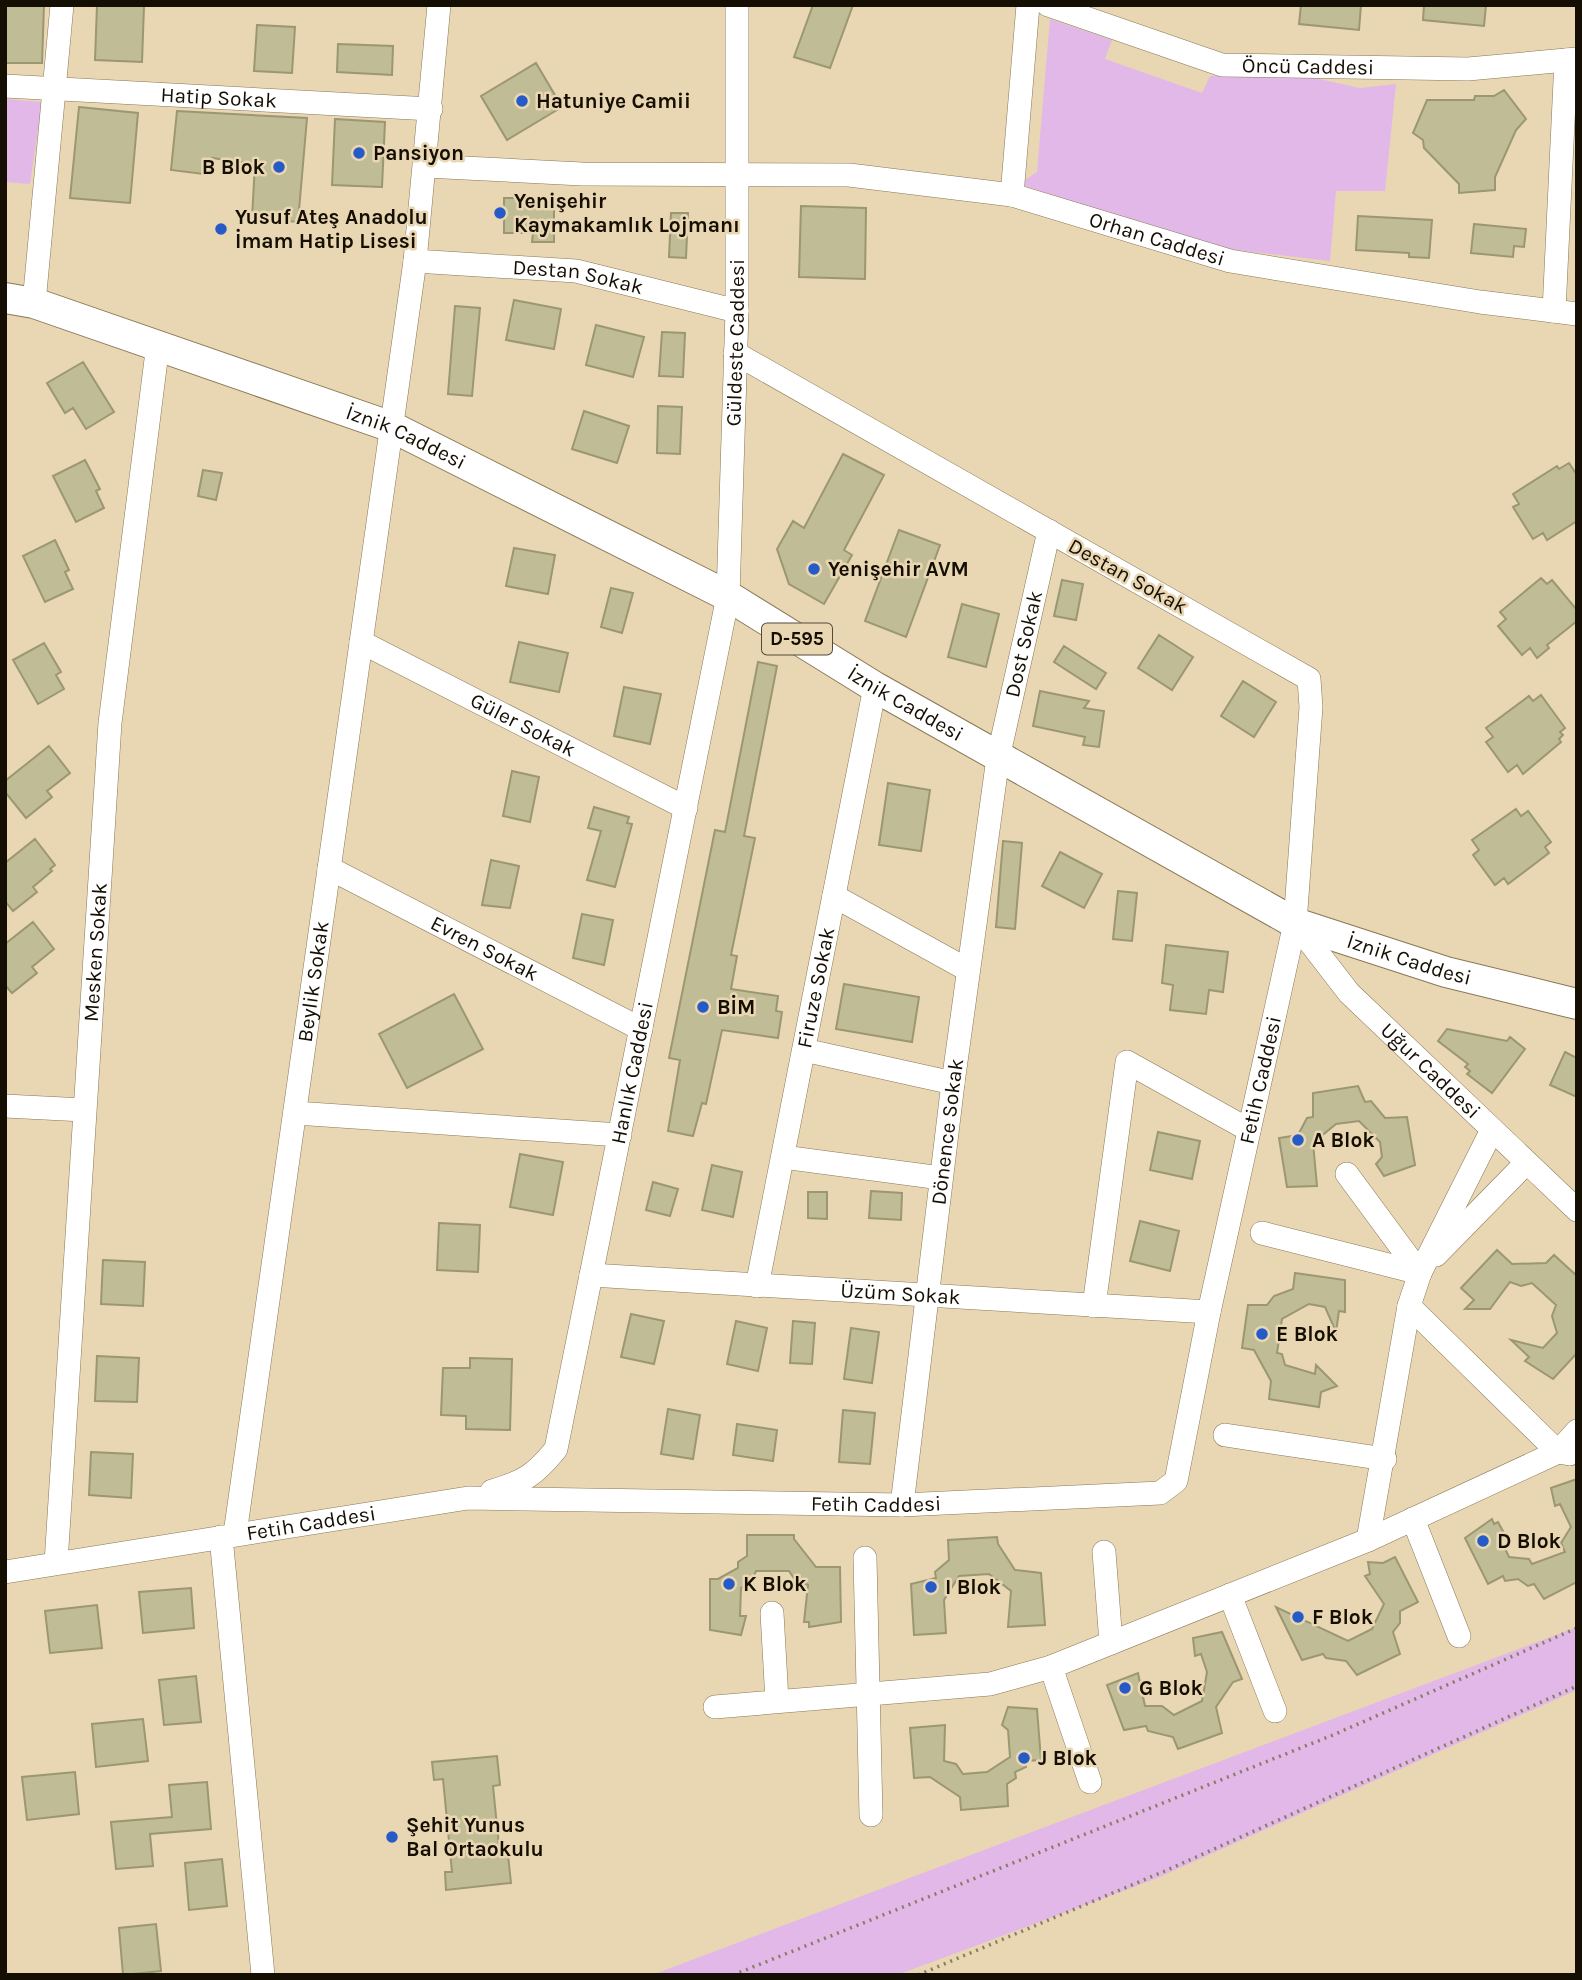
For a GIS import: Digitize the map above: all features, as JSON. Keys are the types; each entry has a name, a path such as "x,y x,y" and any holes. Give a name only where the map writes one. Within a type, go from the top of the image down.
{"main road":[{"name":"İznik Caddesi","path":"5,298 34,303 158,344 392,427 727,596 875,687 998,758 1295,923 1446,972 1577,1004"}],"street":[{"path":"34,303 62,5"},
{"name":"Beylik Sokak","path":"263,1975 228,1536 295,1113 415,261 439,5"},
{"name":"Güldeste Caddesi","path":"727,596 737,311 737,5"},
{"path":"1012,195 1028,5"},
{"name":"Öncü Caddesi","path":"1048,5 1222,65 1468,69 1571,59"},
{"path":"1554,311 1568,193 1571,59"},
{"name":"Hatip Sokak","path":"5,86 431,109"},
{"path":"425,166 582,174 738,175"},
{"name":"Orhan Caddesi","path":"738,175 849,175 1012,195 1230,261 1480,302 1577,314"},
{"name":"Destan Sokak","path":"415,261 576,271 737,311"},
{"name":"Mesken Sokak","path":"56,1563 110,723 158,344"},
{"name":"Destan Sokak","path":"735,353 1309,679 1311,707 1295,923"},
{"name":"Dost Sokak","path":"998,758 1049,531"},
{"name":"Hanlık Caddesi","path":"547,1497 727,596"},
{"name":"Güler Sokak","path":"361,642 686,808"},
{"name":"Firuze Sokak","path":"757,1286 875,687"},
{"name":"Dönence Sokak","path":"902,1504 953,1083 998,758"},
{"name":"Evren Sokak","path":"329,868 641,1029"},
{"path":"834,896 968,970"},
{"name":"Uğur Caddesi","path":"1295,923 1349,993 1527,1163 1574,1201"},
{"name":"Fetih Caddesi","path":"5,1572 468,1498 902,1504 1160,1493 1176,1481 1209,1312 1295,923"},
{"path":"804,1050 953,1083"},
{"path":"1094,1306 1127,1062 1249,1130"},
{"path":"5,1106 84,1110"},
{"path":"295,1113 620,1135"},
{"path":"1368,1540 1385,1459 1409,1306 1420,1273 1492,1130"},
{"path":"783,1157 941,1178"},
{"path":"1420,1273 1527,1163"},
{"path":"1347,1174 1420,1273"},
{"path":"1262,1233 1420,1273"},
{"name":"Üzüm Sokak","path":"592,1275 1209,1312"},
{"path":"1409,1306 1568,1453"},
{"path":"715,1707 990,1684 1051,1667 1368,1540 1568,1453 1577,1432"},
{"path":"1225,1435 1385,1459"},
{"path":"468,1498 517,1484 537,1472 556,1449"},
{"path":"1413,1519 1459,1636"},
{"path":"1104,1552 1111,1643"},
{"path":"865,1558 866,1694 871,1815"},
{"path":"1230,1595 1275,1711"},
{"path":"772,1613 778,1701"},
{"path":"1051,1667 1090,1782"}],"path":[{"path":"733,1975 1333,1735 1577,1628"},
{"path":"918,1975 1165,1871 1577,1686"}],"shaded area":[{"path":"1050,19 1112,40 1105,59 1202,93 1210,76 1310,77 1360,88 1396,84 1385,191 1336,191 1330,261 1211,247 1019,184 1037,172"},
{"path":"5,99 42,102 30,184 5,182"},
{"path":"1577,1627 1577,1690 1155,1879 897,1975 652,1975"}],"building":[{"path":"5,5 44,5 42,63 5,63"},
{"path":"97,5 144,6 142,62 95,60"},
{"path":"813,5 853,5 830,68 794,57"},
{"path":"1301,5 1361,5 1359,30 1299,24"},
{"path":"1424,5 1486,5 1484,26 1423,20"},
{"path":"257,25 295,27 292,73 254,71"},
{"path":"338,44 393,46 392,75 337,72"},
{"name":"Hatuniye Camii","path":"536,63 562,107 507,140 481,96"},
{"path":"1504,90 1526,119 1516,130 1495,177 1495,190 1459,193 1459,184 1424,148 1423,140 1413,133 1427,100 1474,100 1475,96 1494,96"},
{"path":"79,107 138,113 130,203 70,198"},
{"name":"B Blok","path":"177,111 307,118 298,222 252,218 255,164 212,158 211,175 171,170"},
{"name":"Pansiyon","path":"335,119 385,122 382,187 332,185"},
{"name":"Yenişehir Kaymakamlık Lojmanı","path":"504,198 547,198 547,208 554,208 554,242 532,242 533,233 504,233"},
{"path":"801,206 866,208 865,279 799,277"},
{"path":"671,213 688,213 686,258 669,257"},
{"path":"1358,216 1432,220 1429,258 1409,257 1409,253 1356,250"},
{"path":"1474,224 1526,229 1524,247 1514,246 1513,257 1471,253"},
{"path":"514,300 561,309 554,349 506,340"},
{"path":"455,306 480,308 472,396 448,394"},
{"path":"596,325 644,337 633,377 586,365"},
{"path":"662,332 685,333 683,377 659,376"},
{"path":"83,362 114,412 86,429 73,408 65,413 47,383"},
{"path":"658,406 682,407 680,454 657,453"},
{"path":"584,411 629,426 617,463 572,449"},
{"path":"843,454 884,475 844,550 852,555 824,604 789,584 777,549 793,521 804,528"},
{"path":"85,460 100,489 96,491 104,508 76,522 53,476"},
{"path":"1569,463 1577,475 1577,521 1547,540 1543,533 1533,539 1513,507 1519,504 1513,494 1557,466 1559,469"},
{"path":"203,470 222,473 216,500 198,496"},
{"path":"899,530 940,545 906,637 865,621"},
{"path":"55,540 69,570 65,572 73,589 45,602 23,556"},
{"path":"514,548 555,555 548,594 506,586"},
{"path":"1541,578 1547,584 1552,580 1577,610 1577,621 1547,645 1549,648 1537,658 1530,648 1522,655 1498,626 1506,619 1500,612"},
{"path":"1062,580 1083,584 1076,620 1054,616"},
{"path":"611,588 633,593 622,633 601,627"},
{"path":"962,604 999,614 986,667 948,657"},
{"path":"1159,635 1193,657 1172,690 1138,668"},
{"path":"519,642 568,653 559,692 510,682"},
{"path":"44,643 61,672 56,675 64,689 38,704 13,660"},
{"path":"1064,646 1106,673 1096,689 1054,662"},
{"path":"758,662 777,666 744,836 755,838 731,955 737,956 731,989 778,996 776,1011 782,1012 778,1038 722,1030 706,1104 702,1103 693,1136 668,1131 680,1060 669,1058 715,830 725,832"},
{"path":"1243,681 1276,702 1254,737 1221,716"},
{"path":"624,687 661,694 650,744 614,736"},
{"path":"1040,691 1089,701 1084,708 1104,711 1099,747 1083,745 1085,737 1033,726"},
{"path":"1541,695 1565,728 1560,732 1563,735 1559,739 1561,742 1523,774 1517,765 1508,772 1486,742 1493,737 1486,728 1529,696 1533,701"},
{"path":"49,746 70,773 47,791 52,797 26,818 5,792 5,781"},
{"path":"512,771 539,777 530,822 503,816"},
{"path":"888,783 930,790 921,851 879,845"},
{"path":"594,807 629,817 627,823 632,824 615,887 587,880 601,831 588,828"},
{"path":"1516,809 1521,816 1528,811 1551,842 1545,847 1549,853 1508,884 1504,878 1495,885 1473,855 1479,850 1472,840"},
{"path":"35,839 55,865 50,869 52,871 33,887 37,892 13,911 5,901 5,863"},
{"path":"1003,841 1022,843 1015,929 996,927"},
{"path":"1060,852 1102,874 1084,908 1042,886"},
{"path":"491,860 519,866 510,908 482,905"},
{"path":"1118,891 1137,893 1132,941 1113,939"},
{"path":"582,914 613,920 604,965 573,958"},
{"path":"33,922 54,949 32,967 37,973 12,993 5,985 5,944"},
{"path":"1166,945 1228,952 1223,992 1209,990 1206,1014 1170,1010 1173,985 1162,983"},
{"path":"844,984 919,997 912,1042 836,1029"},
{"path":"454,994 483,1049 407,1088 379,1034"},
{"path":"1447,1029 1507,1041 1510,1037 1525,1049 1492,1093 1467,1074 1470,1071 1465,1067 1468,1064 1438,1041"},
{"path":"1565,1052 1577,1058 1577,1097 1550,1085"},
{"name":"A Blok","path":"1358,1086 1365,1102 1371,1101 1385,1118 1407,1117 1415,1165 1384,1176 1376,1164 1382,1157 1380,1142 1359,1121 1336,1124 1313,1143 1317,1186 1287,1187 1279,1138 1298,1135 1307,1118 1313,1117 1313,1093"},
{"path":"1158,1132 1200,1141 1192,1179 1150,1170"},
{"path":"520,1154 563,1162 553,1215 510,1207"},
{"path":"712,1165 742,1172 733,1217 702,1210"},
{"path":"653,1182 678,1189 670,1216 646,1210"},
{"path":"871,1191 902,1193 901,1220 869,1218"},
{"path":"808,1192 827,1192 827,1219 808,1218"},
{"path":"1140,1221 1179,1231 1170,1271 1130,1261"},
{"path":"439,1223 480,1225 478,1272 437,1270"},
{"path":"1497,1250 1512,1264 1546,1263 1554,1255 1577,1276 1577,1353 1553,1379 1525,1361 1529,1357 1511,1340 1543,1348 1557,1333 1552,1316 1556,1305 1532,1283 1521,1286 1510,1282 1490,1309 1465,1309 1474,1300 1461,1288"},
{"path":"103,1260 145,1262 143,1306 101,1304"},
{"name":"E Blok","path":"1295,1273 1345,1280 1345,1312 1339,1311 1336,1332 1325,1307 1309,1304 1282,1319 1277,1353 1282,1354 1285,1365 1315,1374 1316,1365 1337,1386 1321,1392 1319,1407 1269,1399 1271,1381 1254,1350 1242,1348 1248,1305 1267,1305 1274,1296 1293,1289"},
{"path":"631,1314 664,1321 654,1364 621,1357"},
{"path":"736,1321 767,1328 758,1371 727,1364"},
{"path":"793,1321 815,1323 812,1364 790,1363"},
{"path":"851,1328 879,1332 872,1383 844,1379"},
{"path":"97,1356 139,1358 137,1402 95,1401"},
{"path":"470,1358 512,1359 510,1430 466,1429 466,1416 441,1415 443,1368 470,1368"},
{"path":"668,1409 700,1415 693,1459 661,1454"},
{"path":"843,1410 875,1413 870,1464 839,1462"},
{"path":"737,1424 777,1430 773,1461 733,1455"},
{"path":"91,1452 133,1454 131,1498 89,1495"},
{"name":"D Blok","path":"1577,1479 1577,1582 1544,1599 1534,1584 1528,1586 1518,1579 1505,1581 1503,1576 1488,1584 1465,1538 1492,1519 1494,1524 1498,1522 1504,1533 1500,1538 1509,1557 1529,1559 1532,1564 1565,1552 1561,1543 1571,1527 1560,1504 1555,1506 1551,1488"},
{"name":"K Blok","path":"747,1535 794,1535 794,1539 816,1567 840,1567 841,1622 809,1627 809,1622 804,1622 808,1585 795,1580 789,1571 756,1571 751,1583 741,1588 740,1616 746,1616 741,1635 710,1630 710,1579 718,1579 738,1568 738,1562 747,1556"},
{"name":"I Blok","path":"997,1537 998,1544 1015,1570 1041,1573 1045,1625 1008,1627 1011,1591 989,1574 959,1576 944,1600 946,1633 914,1635 911,1584 936,1578 935,1572 949,1560 948,1540"},
{"name":"F Blok","path":"1395,1557 1418,1602 1400,1611 1400,1623 1393,1632 1400,1654 1357,1675 1346,1661 1326,1658 1323,1654 1302,1660 1276,1607 1348,1641 1372,1629 1384,1604 1365,1576 1370,1574 1368,1562 1383,1563"},
{"path":"191,1588 194,1628 143,1633 139,1592"},
{"path":"97,1605 102,1648 50,1653 45,1611"},
{"name":"G Blok","path":"1222,1632 1242,1679 1233,1682 1216,1707 1222,1733 1178,1749 1173,1737 1148,1731 1146,1726 1124,1730 1107,1685 1138,1673 1145,1706 1162,1706 1174,1715 1202,1701 1207,1672 1201,1654 1195,1656 1193,1638"},
{"path":"196,1676 201,1722 164,1725 159,1680"},
{"name":"J Blok","path":"1008,1707 1037,1709 1041,1760 1025,1761 1026,1767 1015,1772 1016,1778 1007,1784 1008,1806 961,1810 960,1797 930,1777 914,1778 910,1728 945,1725 944,1761 956,1764 963,1774 987,1772 1010,1757 1008,1730 1002,1725"},
{"path":"143,1719 148,1761 96,1767 92,1724"},
{"path":"497,1756 500,1785 493,1786 500,1856 508,1855 511,1883 446,1890 445,1872 452,1872 443,1779 434,1780 432,1762"},
{"path":"75,1772 79,1814 27,1820 22,1777"},
{"path":"207,1782 211,1829 150,1834 153,1866 116,1869 111,1822 172,1817 169,1785"},
{"path":"222,1859 227,1906 189,1910 185,1863"},
{"path":"156,1924 161,1971 123,1975 119,1928"}],"place":[{"name":"Hatuniye Camii","path":"522,101"},
{"name":"Pansiyon","path":"359,153"},
{"name":"B Blok","path":"279,167"},
{"name":"Yenişehir Kaymakamlık Lojmanı","path":"500,213"},
{"name":"Yusuf Ateş Anadolu İmam Hatip Lisesi","path":"221,229"},
{"name":"Yenişehir AVM","path":"814,569"},
{"name":"BİM","path":"703,1007"},
{"name":"A Blok","path":"1298,1140"},
{"name":"E Blok","path":"1262,1334"},
{"name":"D Blok","path":"1483,1541"},
{"name":"K Blok","path":"729,1584"},
{"name":"I Blok","path":"931,1587"},
{"name":"F Blok","path":"1298,1617"},
{"name":"G Blok","path":"1125,1688"},
{"name":"J Blok","path":"1024,1758"},
{"name":"Şehit Yunus Bal Ortaokulu","path":"392,1837"}]}
